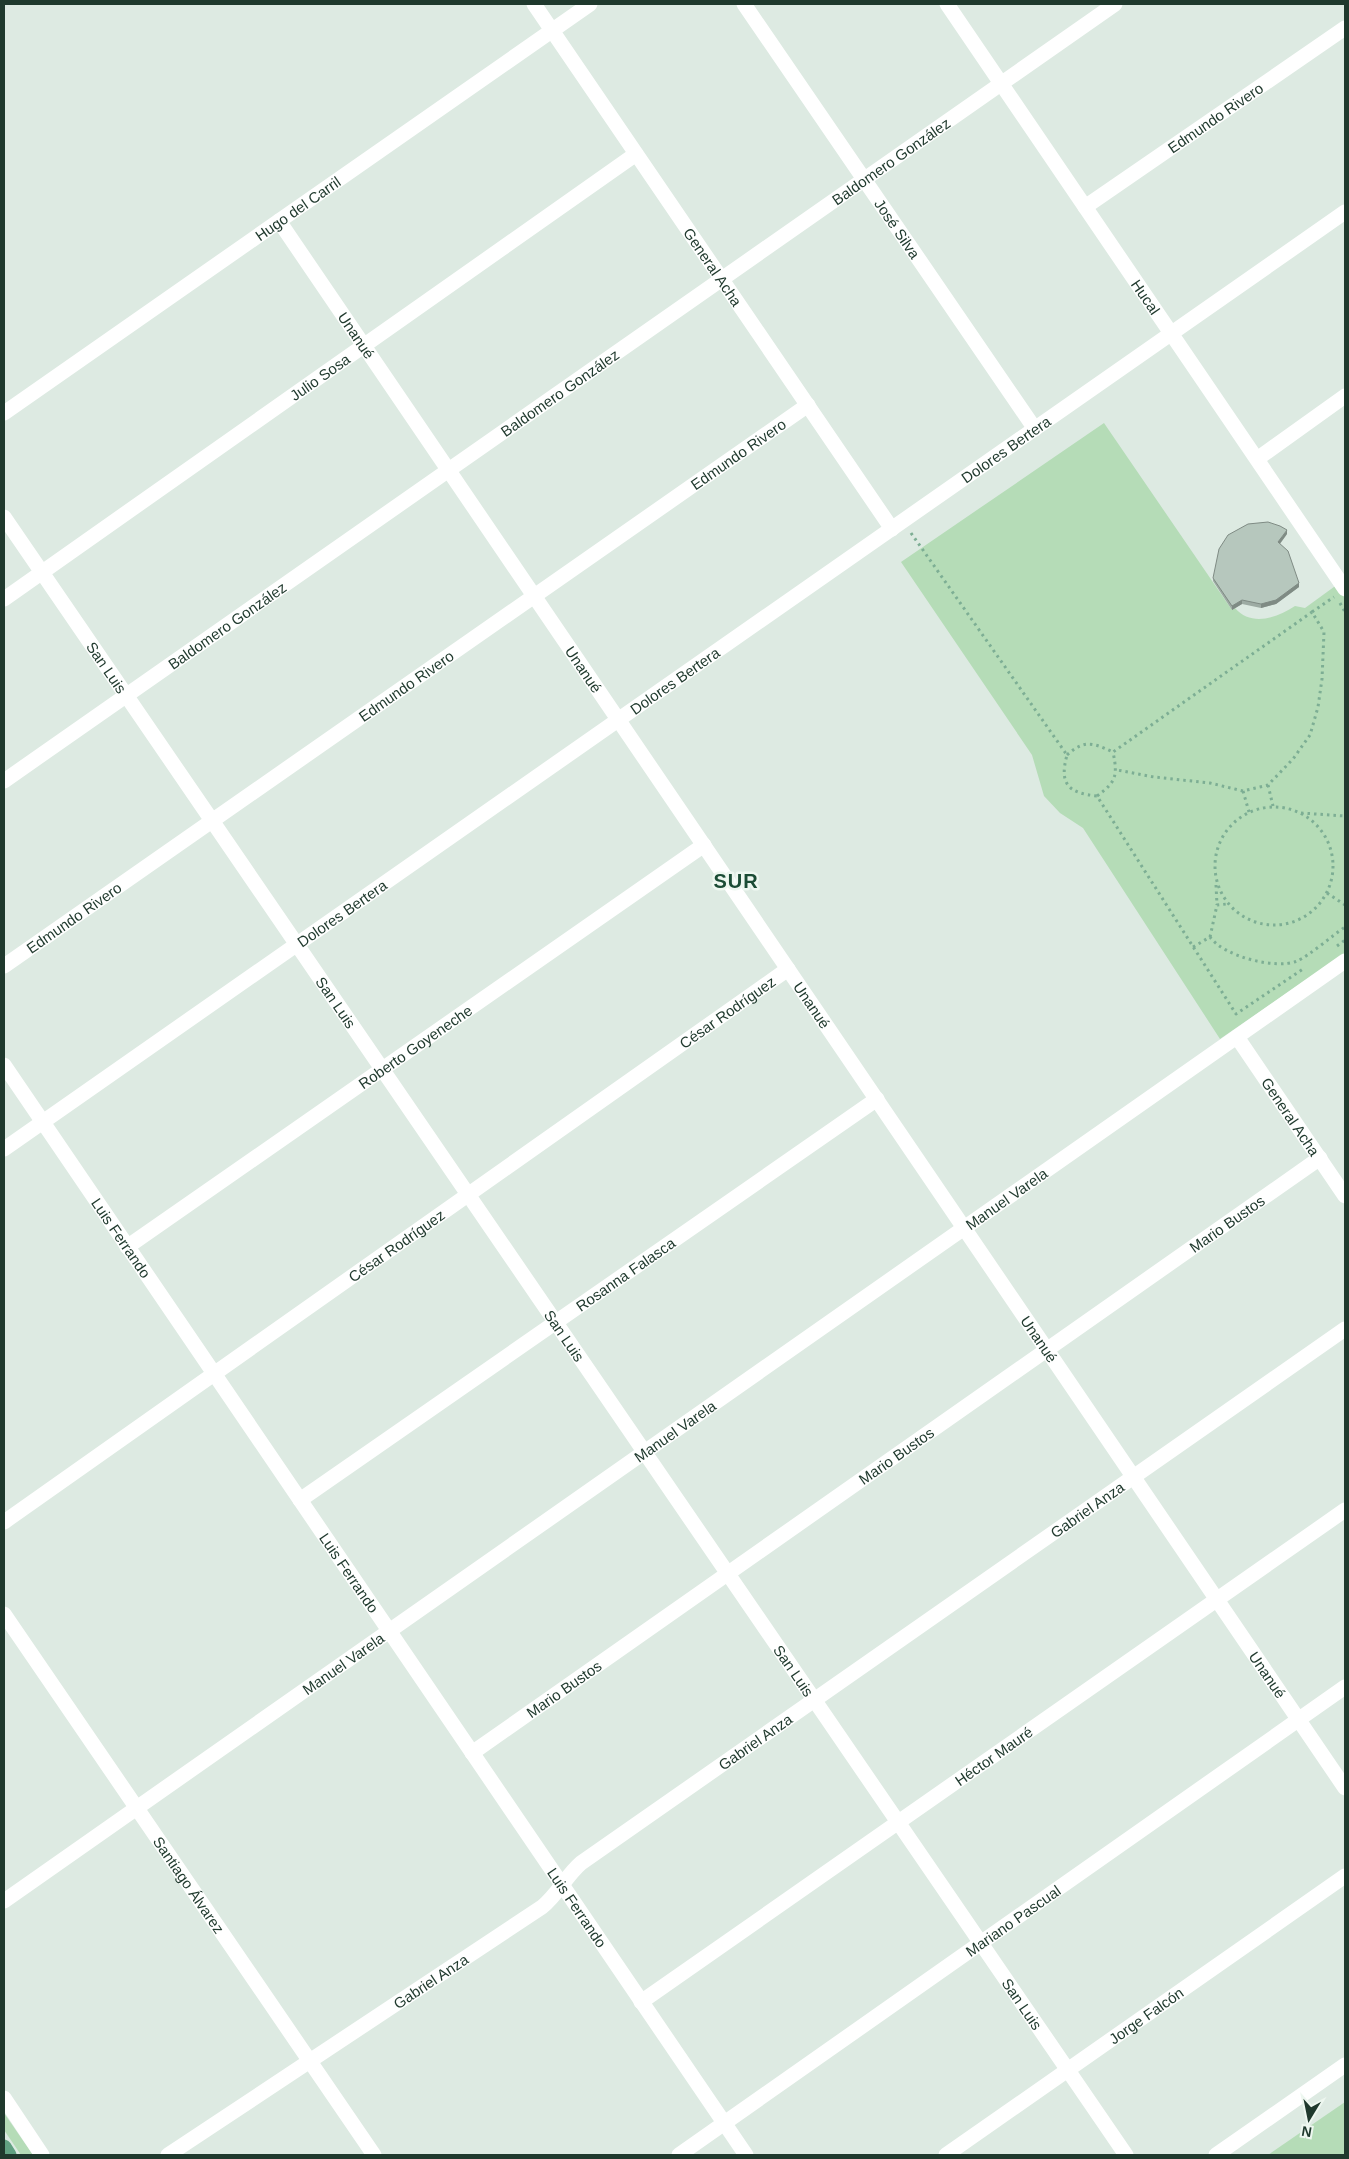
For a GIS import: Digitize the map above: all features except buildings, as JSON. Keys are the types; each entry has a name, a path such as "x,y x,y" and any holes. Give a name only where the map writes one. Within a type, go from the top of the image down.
{"main road":[{"path":"4,2147 9,2155"}],"street":[{"name":"General Acha","path":"534,4 808,405 898,525"},
{"name":"Hugo del Carril","path":"4,413 590,4"},
{"name":"José Silva","path":"744,4 1035,429"},
{"name":"Hucal","path":"947,4 1257,459 1344,583"},
{"name":"Baldomero González","path":"4,781 1115,4"},
{"name":"Edmundo Rivero","path":"1085,207 1345,28"},
{"name":"Julio Sosa","path":"4,599 636,154"},
{"name":"Dolores Bertera","path":"4,1149 1345,212"},
{"name":"Unanué","path":"279,221 1345,1788"},
{"path":"1257,459 1345,396"},
{"name":"Edmundo Rivero","path":"4,966 808,405"},
{"name":"San Luis","path":"4,517 1126,2155"},
{"name":"Roberto Goyeneche","path":"127,1247 704,845"},
{"name":"Manuel Varela","path":"4,1901 1345,961"},
{"name":"César Rodríguez","path":"4,1522 788,970"},
{"name":"General Acha","path":"1237,1037 1345,1196"},
{"name":"Luis Ferrando","path":"4,1065 746,2155"},
{"name":"Rosanna Falasca","path":"300,1500 877,1100"},
{"name":"Mario Bustos","path":"472,1753 1320,1158"},
{"name":"Gabriel Anza","path":"168,2155 542,1907 553,1897 581,1863 1345,1329"},
{"name":"Héctor Mauré","path":"641,2002 1345,1510"},
{"name":"Santiago Álvarez","path":"4,1614 374,2155"},
{"name":"Mariano Pascual","path":"679,2155 1345,1687"},
{"name":"Jorge Falcón","path":"946,2155 1345,1876"},
{"path":"1216,2155 1345,2065"},
{"path":"4,2098 42,2155"}],"path":[{"path":"898,525 1067,755"},
{"path":"1113,752 1335,597 1345,612"},
{"path":"1117,770 1154,777 1210,783 1243,790 1268,785 1293,759 1310,735 1318,707 1322,679 1324,632 1312,612"},
{"path":"1095,744 1113,752 1117,770 1112,785 1097,796 1080,794 1066,783 1063,770 1067,755 1079,745 1095,744"},
{"path":"1268,785 1273,806"},
{"path":"1243,790 1249,812"},
{"path":"1097,796 1236,1014 1306,966"},
{"path":"1345,816 1298,813 1273,806 1249,812 1227,828 1217,852 1217,904 1210,937 1213,942 1232,953 1271,964 1297,961 1345,927"},
{"path":"1298,813 1318,825"},
{"path":"1216,883 1227,904 1241,917 1263,924 1289,925 1312,911 1327,893 1334,868 1331,845 1318,825 1316,815"},
{"path":"1327,893 1345,905"},
{"path":"1217,904 1227,904"},
{"path":"1193,947 1210,937"},
{"path":"1330,951 1345,940"}],"green space":[{"path":"1104,423 1232,610 1235,608 1241,614 1256,619 1264,619 1280,614 1295,606 1305,608 1338,584 1345,594 1345,953 1220,1039 1083,828 1060,813 1044,796 1032,755 901,562"},
{"path":"1345,2102 1345,2155 1268,2155"},
{"path":"4,2113 33,2155 21,2155 4,2130"}],"district":[{"name":"SUR","path":"736,881"}]}
